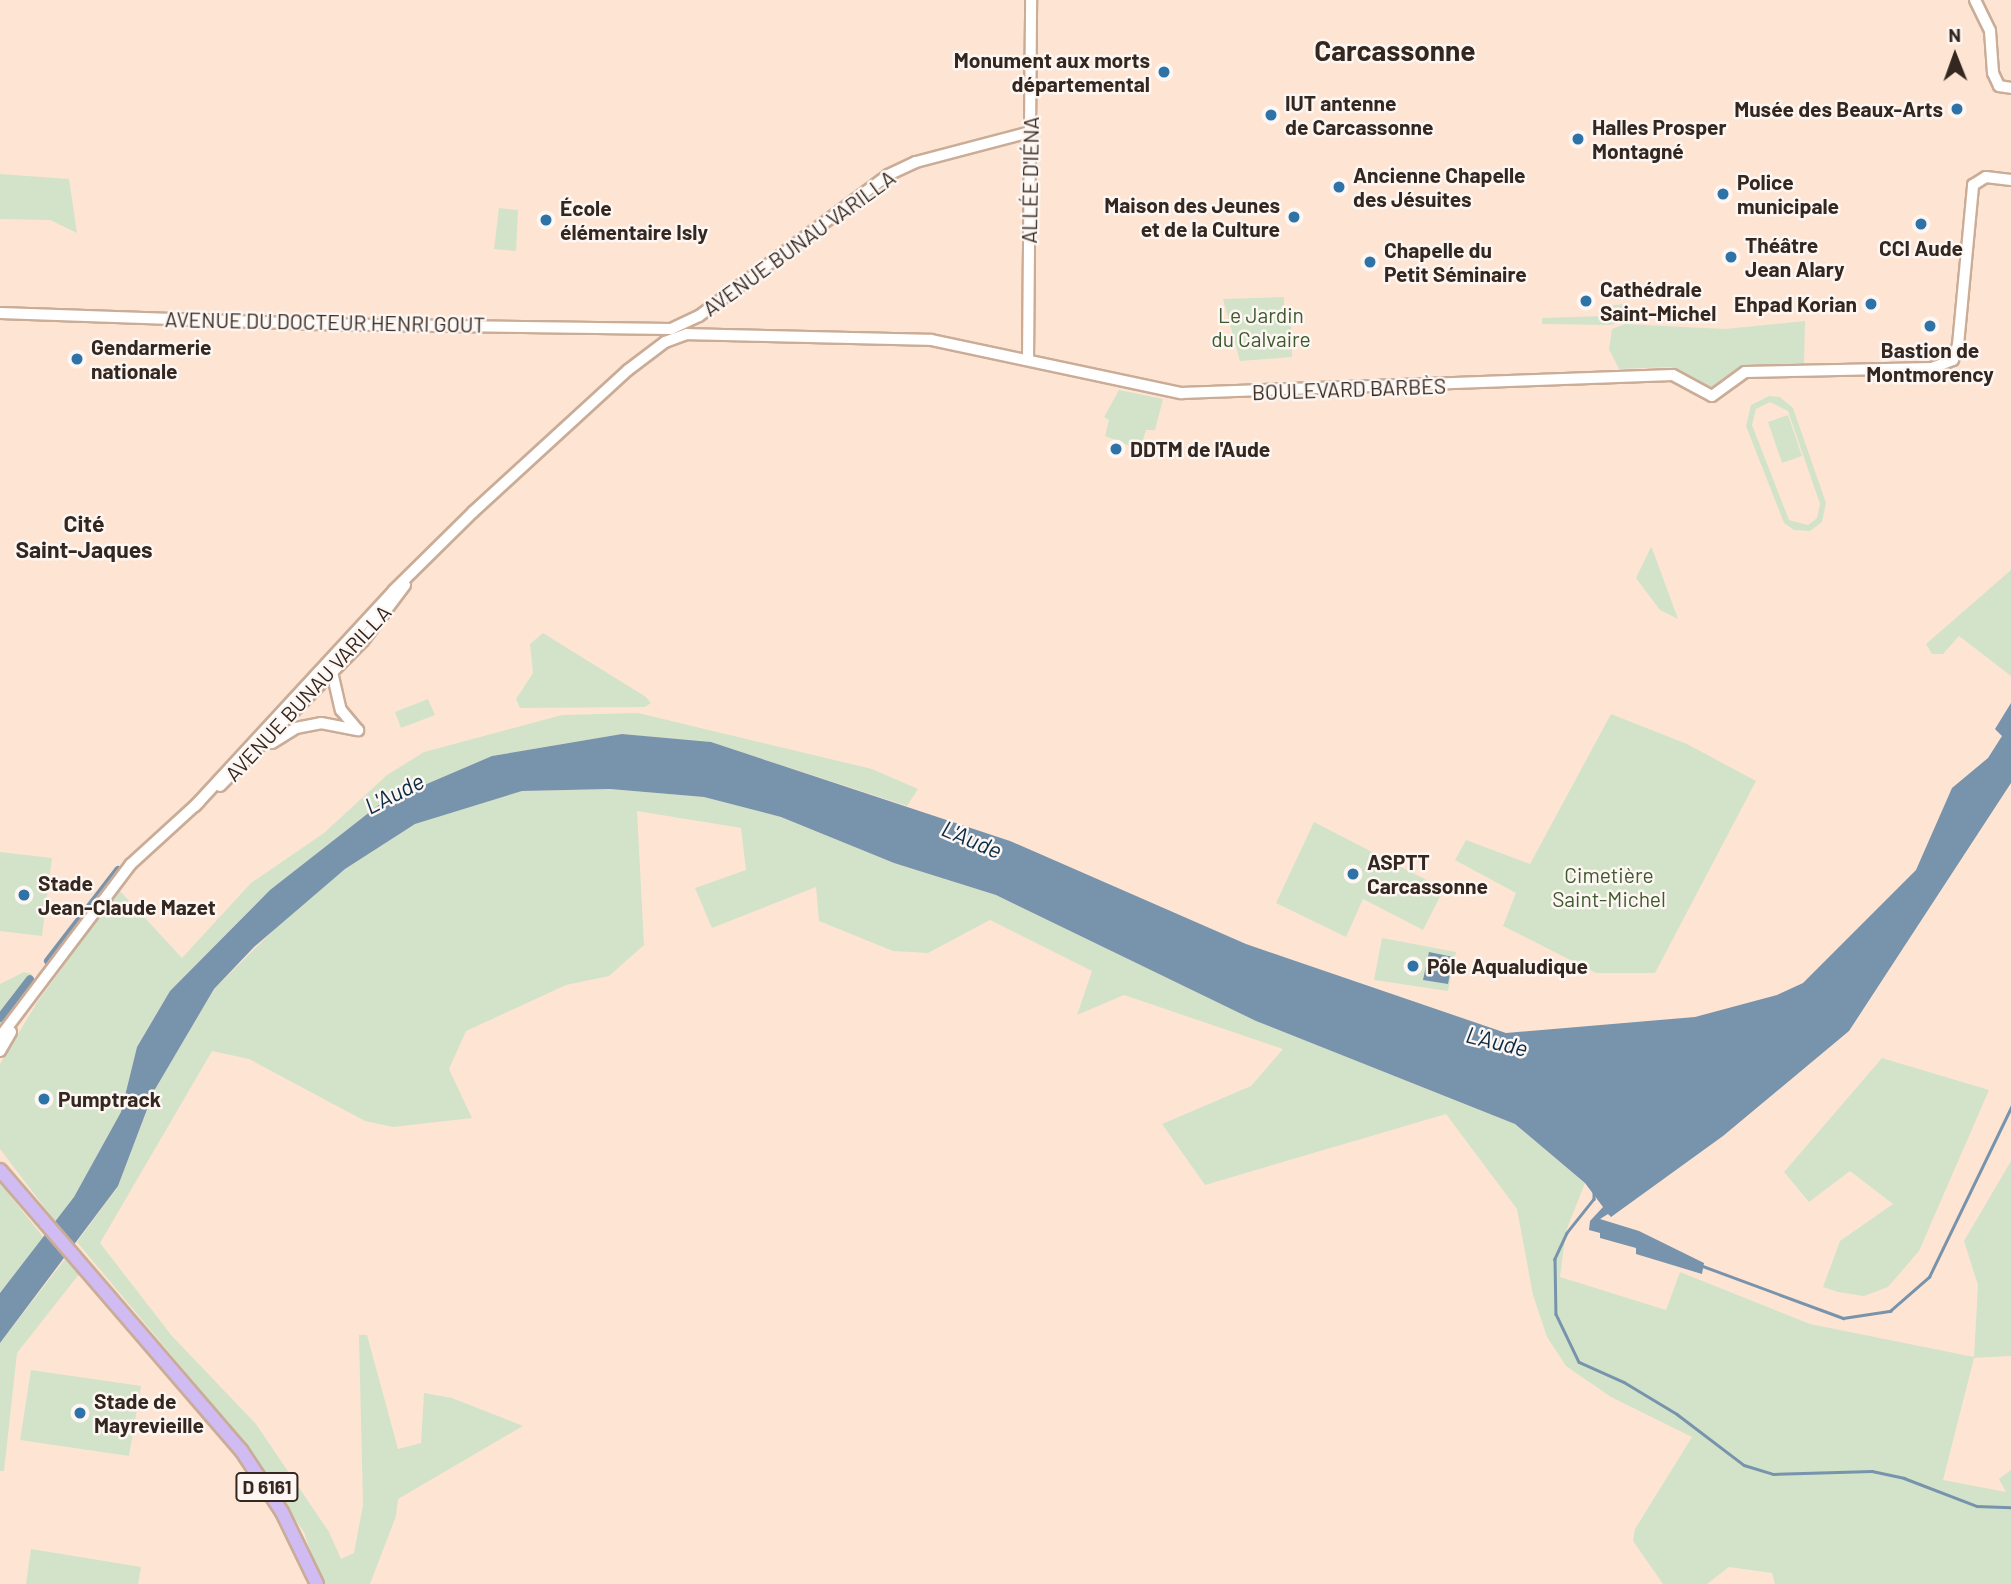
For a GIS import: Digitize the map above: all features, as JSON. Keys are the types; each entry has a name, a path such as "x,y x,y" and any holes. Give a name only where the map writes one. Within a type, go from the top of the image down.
{"main road":[{"name":"ALLÉE D'IÉNA","path":"1028,360 1031,0"},
{"path":"1975,0 1990,31 1993,73 2005,87"},
{"name":"AVENUE BUNAU VARILLA","path":"195,806 412,572 558,433 666,339 888,175 916,162 1030,132"},
{"name":"BOULEVARD BARBÈS","path":"1028,360 1181,393 1673,375 1712,396 1745,372 1932,368 1956,353 1973,185 1986,177 2011,180"},
{"name":"AVENUE DU DOCTEUR HENRI GOUT","path":"0,313 650,329"},
{"path":"699,316 703,332"},
{"name":"AVENUE BUNAU VARILLA","path":"650,329 666,339"},
{"path":"650,329 666,339 703,332 931,340 1028,360"},
{"name":"AVENUE BUNAU VARILLA","path":"24,1009 131,864 256,754 392,604 412,572"},
{"path":"256,754 304,726 321,723 358,730 341,710 332,672"},
{"path":"0,1037 24,1009"},
{"path":"0,1051 24,1009"},
{"name":"D 6161","path":"1,1170 200,1401 265,1485 317,1584"}],"green space":[{"path":"0,174 69,179 77,233 50,220 0,219"},
{"path":"499,208 518,210 516,251 494,249"},
{"name":"Le Jardin du Calvaire","path":"1284,297 1284,309 1291,314 1292,357 1240,361 1223,299"},
{"path":"1629,304 1630,318 1610,325 1542,324 1542,318 1604,316 1613,305"},
{"path":"1805,321 1804,365 1746,367 1710,392 1671,367 1619,369 1609,349 1612,329 1625,324 1725,329"},
{"path":"1119,390 1163,399 1155,430 1146,430 1140,450 1105,436 1109,420 1104,417"},
{"path":"1769,396 1780,397 1793,408 1826,503 1822,522 1810,531 1794,530 1784,523 1746,426 1751,405","holes":["1770,402 1788,411 1820,504 1817,518 1808,525 1789,520 1752,425 1756,409"]},
{"path":"1788,415 1802,456 1782,463 1768,422"},
{"path":"1651,547 1678,619 1660,610 1636,578"},
{"path":"2011,570 2011,676 1959,636 1943,654 1932,654 1926,644"},
{"path":"543,633 646,697 651,703 645,707 520,708 516,699 533,673 530,644"},
{"path":"428,699 435,715 401,728 395,712"},
{"path":"638,713 872,769 918,789 907,806 711,742 622,734 492,756 380,804 270,890 170,991 137,1047 121,1112 74,1197 56,1222 0,1149 0,1064 36,1004 119,890 182,958 251,883 324,833 387,775 424,752 562,715"},
{"name":"Cimetière Saint-Michel","path":"1611,714 1687,744 1756,781 1655,973 1596,973 1503,926 1516,893 1455,860 1466,840 1530,864"},
{"path":"610,789 704,797 781,817 894,863 996,895 1256,1021 1515,1124 1585,1183 1566,1231 1560,1277 1666,1310 1680,1272 1810,1324 1974,1357 1978,1285 1964,1241 2011,1161 2011,1356 1974,1358 1943,1480 2006,1492 1999,1479 2011,1470 2011,1584 1775,1584 1772,1573 1729,1567 1707,1584 1663,1584 1633,1541 1635,1529 1692,1437 1611,1397 1566,1366 1547,1337 1533,1295 1517,1209 1446,1114 1205,1185 1162,1124 1251,1086 1283,1049 1124,995 1077,1015 1092,971 990,920 928,953 893,951 819,921 816,887 712,928 695,888 746,870 741,828 637,811 644,945 609,976 566,985 466,1031 449,1069 472,1118 393,1127 365,1121 249,1059 212,1051 100,1243 172,1336 256,1424 329,1532 341,1559 354,1553 363,1505 359,1335 367,1335 398,1449 421,1443 424,1393 452,1398 523,1426 398,1499 396,1516 370,1584 322,1584 304,1532 223,1417 77,1242 118,1186 154,1091 214,989 291,913 345,869 415,824 522,791"},
{"name":"ASPTT Carcassonne","path":"1314,822 1444,889 1423,930 1363,899 1346,937 1276,903"},
{"name":"Stade Jean-Claude Mazet","path":"0,852 52,858 42,936 0,931"},
{"name":"Pôle Aqualudique","path":"1382,938 1456,952 1448,991 1374,980"},
{"path":"24,972 32,974 34,984 0,1031 0,984"},
{"path":"1882,1058 1989,1090 1919,1251 1888,1287 1864,1296 1823,1287 1840,1241 1893,1204 1850,1171 1809,1202 1784,1172"},
{"path":"0,1183 44,1238 0,1293"},
{"path":"65,1259 80,1273 17,1353 4,1471 0,1471 0,1343"},
{"name":"Stade de Mayrevieille","path":"31,1370 141,1386 129,1456 20,1440"},
{"path":"31,1549 141,1567 138,1584 26,1584"}],"water":[{"name":"L'Aude","path":"2011,703 2011,783 1849,1031 1723,1136 1611,1217 1608,1214 1600,1219 1639,1231 1704,1263 1702,1274 1636,1254 1636,1248 1600,1238 1600,1233 1589,1230 1590,1221 1603,1207 1585,1183 1515,1124 1256,1021 996,895 894,863 781,817 704,797 610,789 522,791 415,824 345,869 254,947 214,989 154,1091 118,1186 0,1343 0,1293 74,1197 121,1112 137,1047 170,991 270,890 380,804 492,756 622,734 711,742 1010,841 1246,944 1506,1033 1695,1017 1777,995 1803,983 1916,870 1952,788 1988,758 2002,736 1995,729"},
{"path":"1429,952 1453,957 1448,984 1423,980"}],"waterway":[{"path":"48,961 118,870"},
{"path":"0,1018 30,979"},
{"path":"1700,1265 1843,1318 1890,1311 1929,1277 2011,1107"},
{"path":"1594,1192 1594,1199 1567,1233 1555,1259 1556,1314 1579,1362 1624,1382 1677,1414 1744,1465 1773,1474 1872,1471 1904,1478 1977,1506 2011,1507"}],"place":[{"name":"Monument aux morts départemental","path":"1164,72"},
{"name":"Musée des Beaux-Arts","path":"1957,109"},
{"name":"IUT antenne de Carcassonne","path":"1271,115"},
{"name":"Halles Prosper Montagné","path":"1578,139"},
{"name":"Ancienne Chapelle des Jésuites","path":"1339,187"},
{"name":"Police municipale","path":"1723,194"},
{"name":"Maison des Jeunes et de la Culture","path":"1294,217"},
{"name":"École élémentaire Isly","path":"546,220"},
{"name":"CCI Aude","path":"1921,224"},
{"name":"Théâtre Jean Alary","path":"1731,257"},
{"name":"Chapelle du Petit Séminaire","path":"1370,262"},
{"name":"Cathédrale Saint-Michel","path":"1586,301"},
{"name":"Ehpad Korian","path":"1871,304"},
{"name":"Bastion de Montmorency","path":"1930,326"},
{"name":"Gendarmerie nationale","path":"77,359"},
{"name":"DDTM de l'Aude","path":"1116,449"},
{"name":"ASPTT Carcassonne","path":"1353,874"},
{"name":"Stade Jean-Claude Mazet","path":"24,895"},
{"name":"Pôle Aqualudique","path":"1413,966"},
{"name":"Pumptrack","path":"44,1099"},
{"name":"Stade de Mayrevieille","path":"80,1413"}],"district":[{"name":"Carcassonne","path":"1395,50"},
{"name":"Cité Saint-Jaques","path":"84,536"}]}
